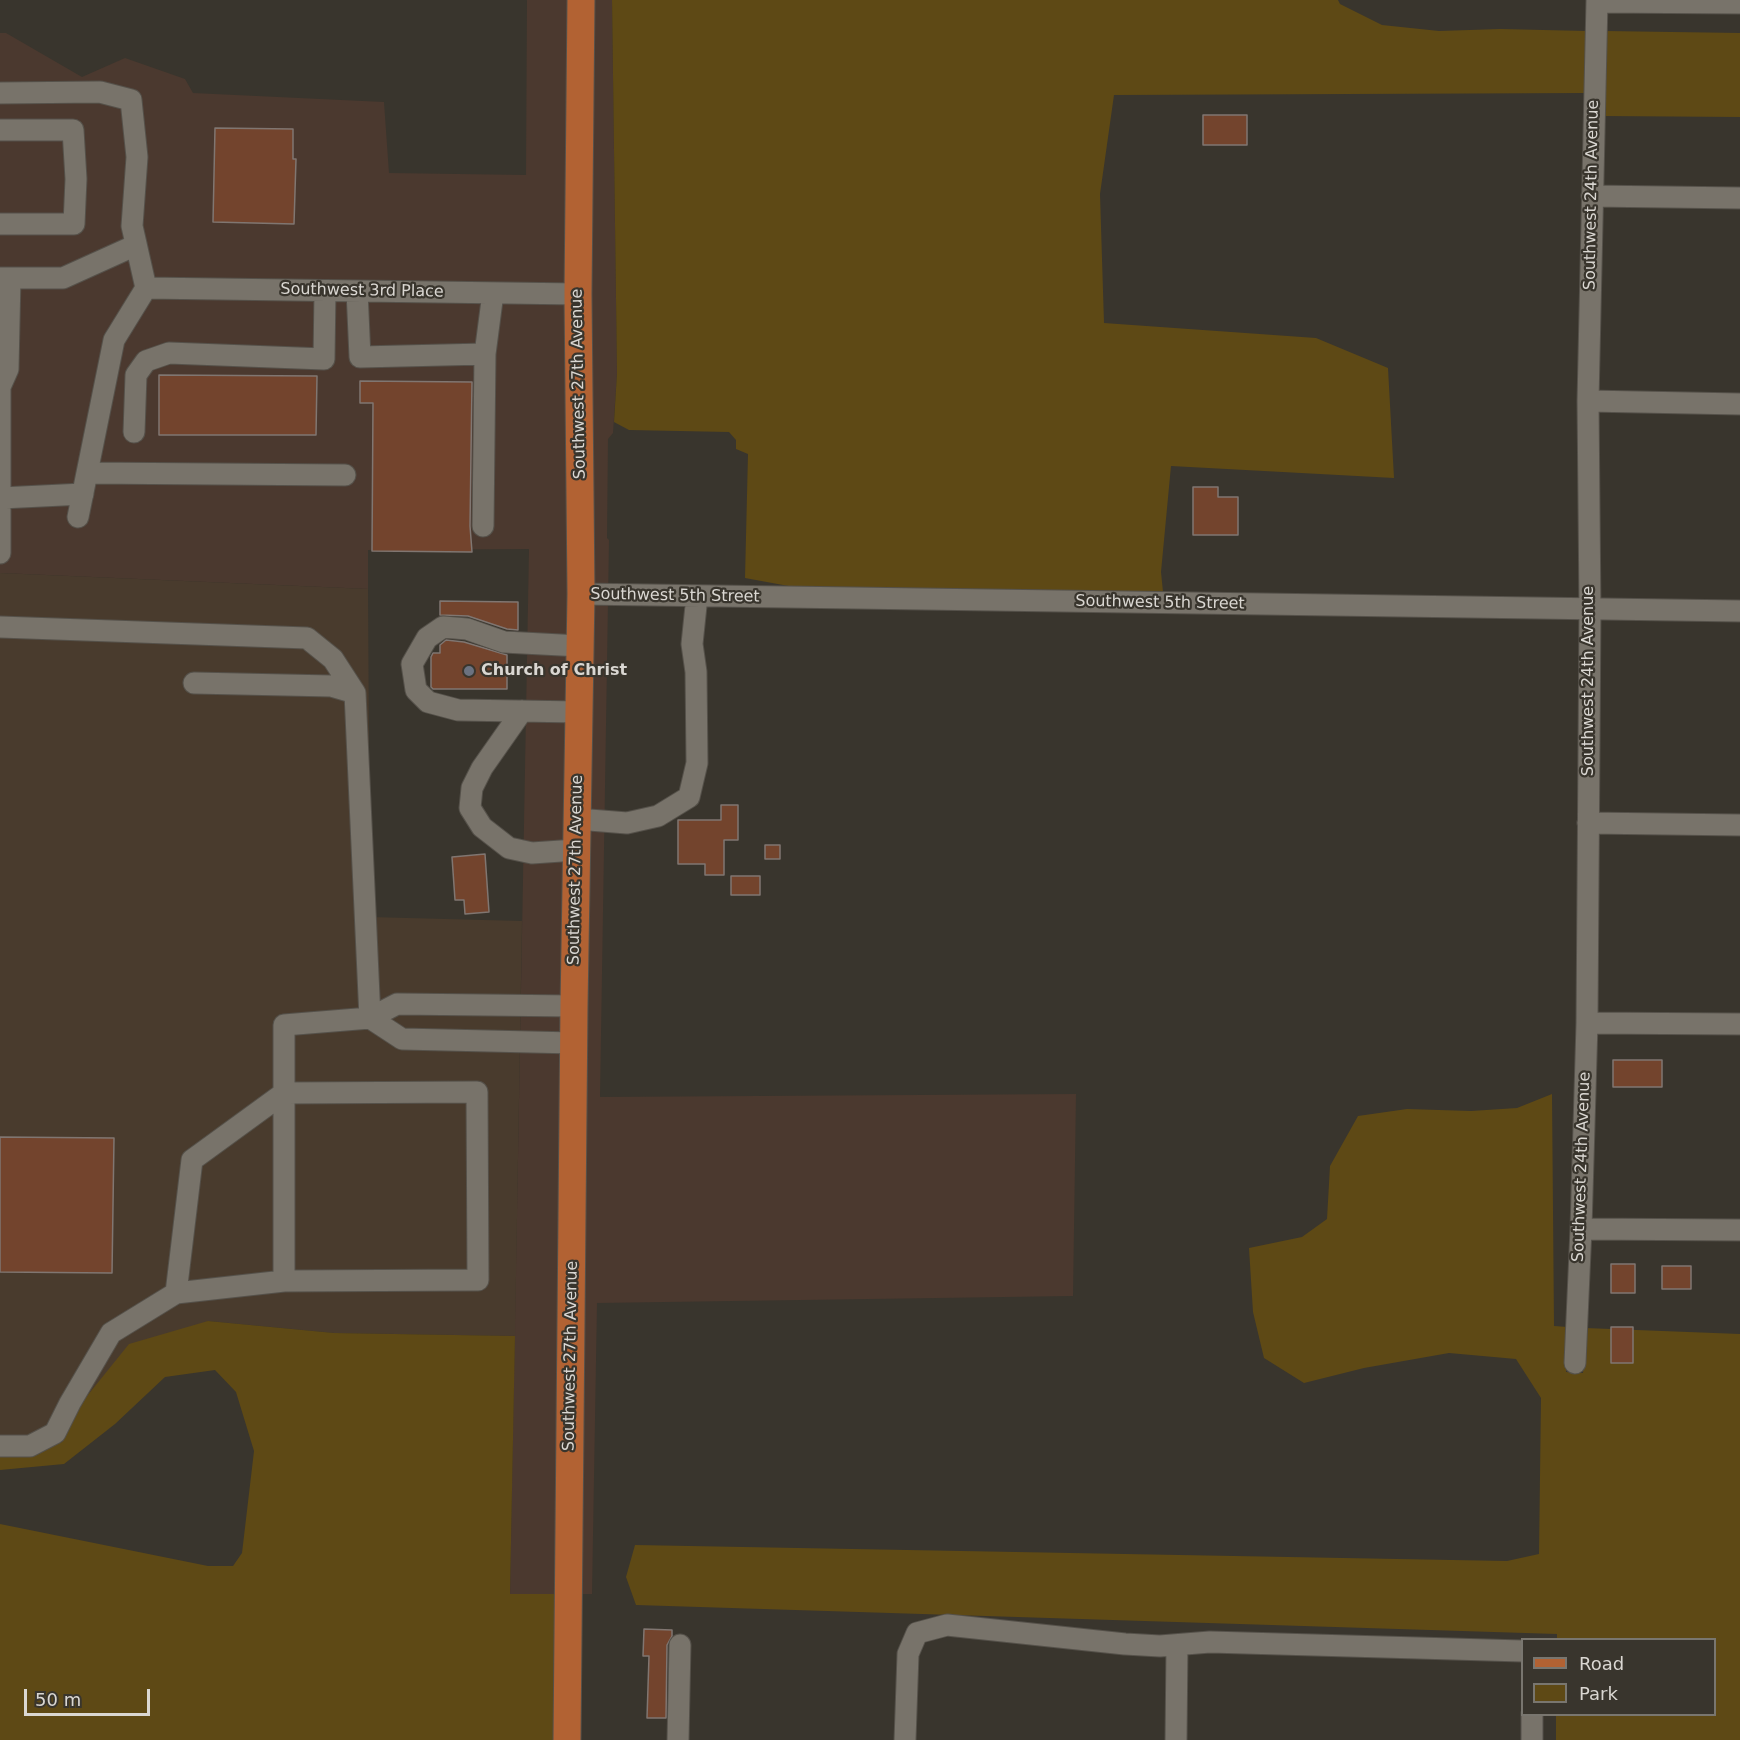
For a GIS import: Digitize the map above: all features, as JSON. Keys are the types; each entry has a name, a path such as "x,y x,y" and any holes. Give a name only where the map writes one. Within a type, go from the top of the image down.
{"main road":[{"name":"Southwest 27th Avenue","path":"567,1740 574,1006 581,594 578,294 581,0"}],"street":[{"path":"1597,1 1740,3"},
{"name":"Southwest 24th Avenue","path":"1575,1363 1587,1023 1590,610 1588,401 1597,1"},
{"path":"0,93 100,92 131,100 137,157 132,226 146,288 114,340 78,517"},
{"path":"0,130 73,130 76,179 74,224 0,224"},
{"path":"1592,196 1740,198"},
{"path":"0,553 0,387 8,369 5,278 63,278 136,245"},
{"name":"Southwest 3rd Place","path":"146,288 578,294"},
{"path":"134,432 136,375 146,361 169,353 324,359 325,291"},
{"path":"357,291 360,357 485,354"},
{"path":"483,526 485,354 493,293"},
{"path":"1588,401 1740,404"},
{"path":"87,473 345,475"},
{"path":"1,498 83,494"},
{"name":"Southwest 5th Street","path":"581,594 1740,611"},
{"path":"577,819 627,823 658,816 689,797 696,763 696,672 692,644 697,596"},
{"path":"0,627 307,638 333,659 355,693 370,1018"},
{"path":"579,712 458,710 428,702 416,690 412,664 427,638 443,627 467,628 504,642 580,646"},
{"path":"194,683 331,686 355,693"},
{"path":"522,711 482,768 472,788 470,808 482,827 509,848 532,853 576,850"},
{"path":"1588,823 1740,825"},
{"path":"284,1281 284,1025 370,1018 397,1004 574,1006"},
{"path":"370,1018 402,1039 574,1043"},
{"path":"1587,1023 1740,1024"},
{"path":"0,1446 30,1446 55,1433 111,1333 176,1293 284,1281 478,1280 477,1092 284,1093 192,1160 176,1293"},
{"path":"1581,1229 1740,1230"},
{"path":"905,1740 908,1654 917,1633 947,1625 1160,1646 1210,1642 1521,1651"},
{"path":"678,1740 680,1645"},
{"path":"1176,1740 1177,1645"},
{"path":"1532,1716 1532,1740"}],"shaded area":[{"path":"527,0 573,0 572,594 559,1594 510,1594 529,549 368,550 368,589 0,573 0,33 6,33 82,77 125,58 185,79 193,93 384,102 389,173 526,175"},
{"path":"590,0 612,0 617,373 613,433 608,439 607,538 609,540 600,1097 1076,1094 1073,1296 597,1303 592,1594 576,1594"},
{"path":"0,573 368,589 370,917 522,921 515,1336 334,1333 208,1321 79,1406 62,1442 18,1453 0,1454"}],"green space":[{"path":"612,0 1338,0 1340,4 1382,25 1439,31 1500,29 1587,31 1586,93 1114,95 1100,194 1104,323 1316,338 1388,368 1394,478 1171,466 1161,572 1164,602 843,596 745,578 748,454 736,449 736,440 729,432 629,430 614,422 617,373"},
{"path":"1605,31 1740,33 1740,117 1602,116"},
{"path":"1552,1094 1554,1326 1568,1327 1566,1372 1583,1373 1585,1328 1740,1334 1740,1740 1556,1740 1556,1716 1716,1716 1716,1638 1557,1638 1557,1634 636,1605 626,1577 635,1545 1507,1561 1539,1554 1541,1398 1516,1359 1449,1353 1364,1368 1304,1383 1264,1358 1253,1312 1249,1248 1302,1237 1327,1219 1330,1166 1358,1116 1407,1109 1471,1111 1517,1108"},
{"path":"208,1321 334,1333 515,1336 510,1594 559,1594 558,1740 0,1740 0,1524 208,1566 233,1566 242,1553 254,1451 236,1392 215,1370 165,1377 115,1424 64,1464 0,1470 0,1454 18,1453 62,1442 79,1406 129,1344"}],"building":[{"path":"1203,115 1247,115 1247,145 1203,145"},
{"path":"215,128 293,129 293,159 296,159 294,224 213,222"},
{"path":"159,375 317,376 316,435 159,435"},
{"path":"360,381 472,382 470,526 472,552 372,551 373,403 360,403"},
{"path":"1193,487 1218,487 1218,497 1238,497 1238,535 1193,535"},
{"path":"440,601 518,602 518,630 507,629 468,616 440,615"},
{"name":"Church of Christ","path":"446,640 464,642 507,655 507,689 433,689 431,687 431,657 433,653 440,653 440,645"},
{"path":"721,805 738,805 738,840 724,840 724,875 705,875 705,864 678,864 678,820 721,820"},
{"path":"765,845 780,845 780,859 765,859"},
{"path":"485,854 489,912 465,914 464,900 455,900 452,857"},
{"path":"731,876 760,876 760,895 731,895"},
{"path":"1613,1060 1662,1060 1662,1087 1613,1087"},
{"path":"0,1137 114,1138 112,1273 0,1272"},
{"path":"1611,1264 1635,1264 1635,1293 1611,1293"},
{"path":"1662,1266 1691,1266 1691,1289 1662,1289"},
{"path":"1611,1327 1633,1327 1633,1363 1611,1363"},
{"path":"644,1629 672,1630 672,1636 667,1645 666,1718 647,1718 649,1656 643,1656"}],"place":[{"name":"Church of Christ","path":"469,671"}]}
